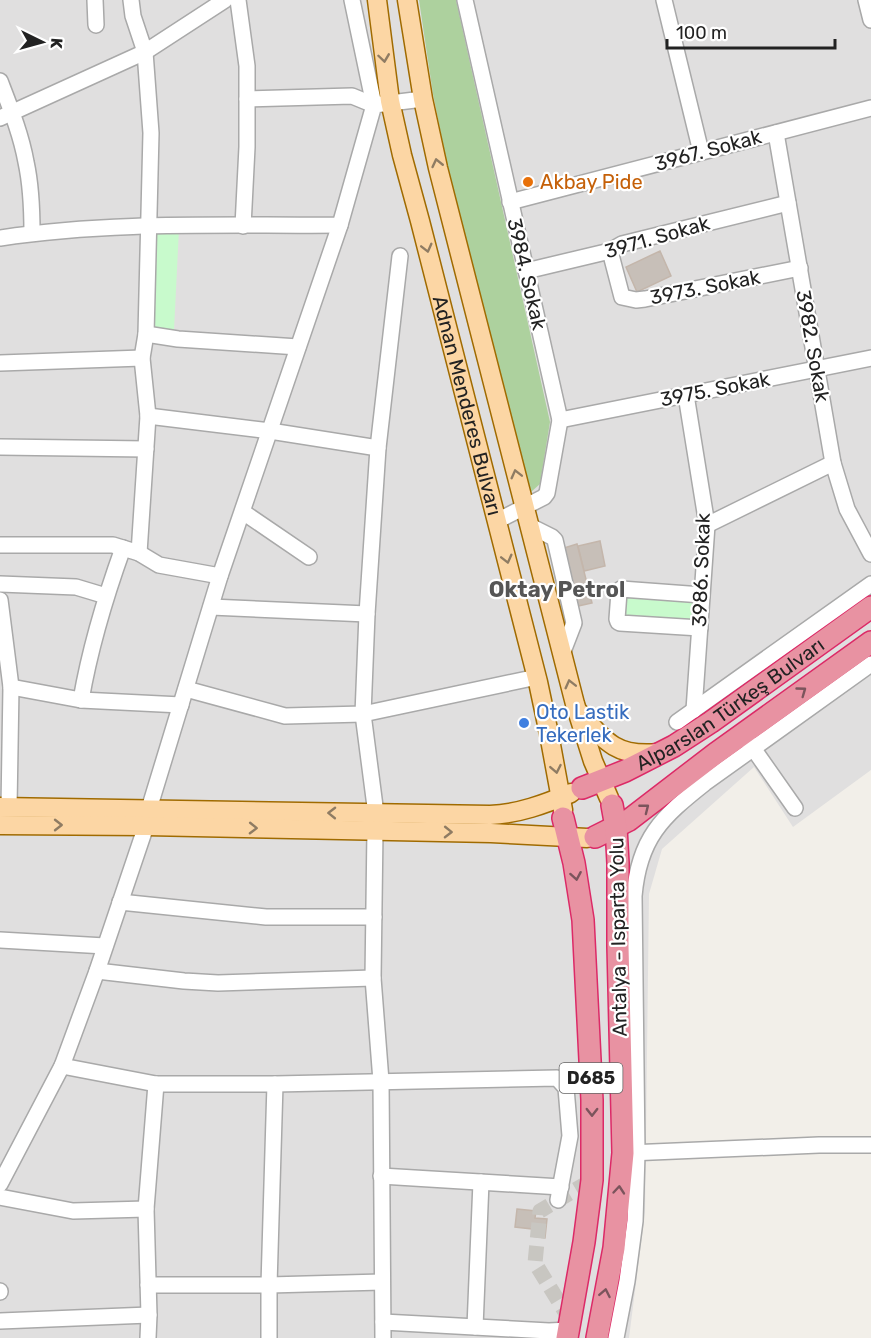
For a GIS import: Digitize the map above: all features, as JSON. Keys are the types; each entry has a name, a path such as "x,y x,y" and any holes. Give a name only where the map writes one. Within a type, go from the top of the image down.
{"highway":[{"name":"Alparslan Türkeş Bulvarı","path":"871,607 711,722 663,752 625,771 583,809 616,827 641,811 683,778 748,741 871,642"},
{"name":"Adnan Menderes Bulvarı","path":"568,1334 585,1242 592,1180 592,1100 584,929 579,892 583,809"},
{"name":"Antalya - Isparta Yolu","path":"597,1338 630,1153 616,827"}],"main road":[{"name":"Adnan Menderes Bulvarı","path":"377,0 382,104 402,156 420,221 537,677 549,734 583,809"},
{"name":"Adnan Menderes Bulvarı","path":"407,0 423,99 438,168 576,708 593,762 583,809"},
{"path":"576,708 597,732 616,747 642,754 663,752"},
{"path":"375,822 504,815 538,806 583,809"},
{"path":"4,807 148,817 375,822 491,832 583,809"},
{"path":"0,825 148,817"}],"street":[{"path":"95,0 96,25"},
{"path":"131,0 133,16 145,52 151,133 146,334 142,358 148,416 139,553"},
{"path":"6,115 145,52 225,0"},
{"path":"238,0 247,66 248,147 243,226"},
{"path":"0,1184 62,1066 97,971 148,817 220,576 382,104 351,0"},
{"name":"3984. Sokak","path":"465,0 560,420 547,493 544,497 497,521"},
{"path":"664,0 701,152"},
{"path":"866,0 871,20"},
{"path":"0,81 6,115 26,161 32,233"},
{"path":"247,99 352,96 382,104 423,99"},
{"name":"3967. Sokak","path":"510,202 871,108"},
{"name":"3982. Sokak","path":"776,133 833,463 847,509 871,554"},
{"name":"3971. Sokak","path":"526,271 610,251 622,244 788,203"},
{"path":"0,238 32,233 150,226 340,225"},
{"name":"3973. Sokak","path":"610,251 622,297 636,300 800,268"},
{"path":"383,1338 381,1082 374,978 375,822 363,714 378,448 400,256"},
{"path":"146,334 178,339 298,347"},
{"path":"0,363 142,358"},
{"name":"3975. Sokak","path":"560,420 871,358"},
{"name":"3986. Sokak","path":"686,395 707,525 694,710"},
{"path":"148,416 270,431 378,448"},
{"path":"0,447 146,449"},
{"path":"707,525 833,463"},
{"path":"243,512 309,557"},
{"path":"0,545 113,545 139,553 159,565 220,576"},
{"path":"81,700 86,670 106,596 123,548"},
{"path":"0,584 76,587 106,596"},
{"path":"676,722 871,584"},
{"path":"700,628 618,622 617,619 620,590 702,595"},
{"path":"0,600 11,687 4,807"},
{"path":"211,607 367,614"},
{"path":"616,1338 635,1221 630,1153 634,896 640,858 657,827 681,801 748,741 871,664"},
{"path":"186,689 285,716 363,714 537,677"},
{"path":"11,687 81,700 181,705"},
{"path":"748,741 795,808"},
{"path":"120,902 266,916 374,917"},
{"path":"0,940 105,946"},
{"path":"97,971 218,983 374,978"},
{"path":"62,1066 156,1084 557,1078 566,1088 570,1136 559,1194 481,1182 381,1176"},
{"path":"148,1338 146,1209 156,1084"},
{"path":"269,1338 275,1084"},
{"path":"630,1153 871,1145"},
{"path":"475,1327 481,1182"},
{"path":"0,1197 73,1211 146,1209"},
{"path":"148,1285 382,1282"},
{"path":"0,1321 149,1315"},
{"path":"383,1322 549,1330 568,1334"}],"shaded area":[{"path":"0,0 871,0 871,770 793,827 754,767 662,849 649,894 645,1212 629,1338 0,1338"}],"green space":[{"path":"419,0 456,0 550,422 540,484 531,492 448,169 433,94"},
{"path":"157,228 179,229 174,330 151,329"},
{"path":"623,593 696,598 694,624 621,619"}],"building":[{"path":"660,251 671,276 637,292 626,267"},
{"path":"600,541 605,566 584,571 578,546"},
{"path":"577,544 592,603 578,606 564,548"},
{"path":"517,1209 536,1211 535,1218 547,1219 545,1238 532,1236 532,1229 515,1227"}],"tunnel":[{"path":"570,1320 535,1263 540,1211 592,1180"}],"place":[{"name":"Akbay Pide","path":"528,182"},
{"name":"Oto Lastik Tekerlek","path":"524,723"}],"district":[{"name":"Oktay Petrol","path":"557,589"}]}
